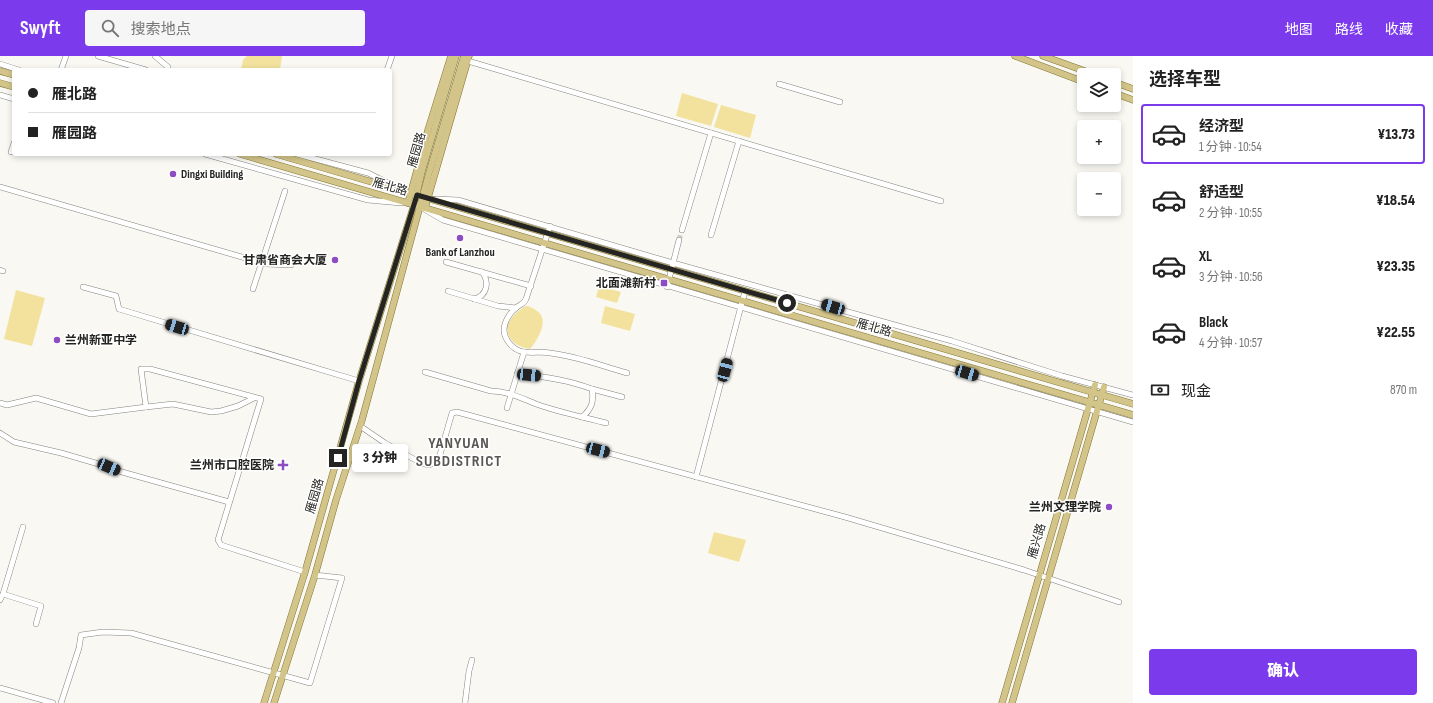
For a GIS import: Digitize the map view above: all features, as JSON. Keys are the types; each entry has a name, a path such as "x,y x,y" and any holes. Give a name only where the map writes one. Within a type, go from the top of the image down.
{"main road":[{"name":"雁园路","path":"274,703 360,426 417,206 410,193 450,56"},
{"name":"雁园路","path":"423,197 422,171 456,56"},
{"path":"1015,56 1077,79"},
{"path":"1044,56 1077,68"},
{"name":"雁园路","path":"423,197 452,95 467,58"},
{"name":"雁园路","path":"264,703 272,673 305,572 359,381 417,206 423,197 467,58"},
{"path":"0,71 12,74"},
{"path":"0,83 12,86"},
{"path":"1121,85 1133,89"},
{"path":"1121,96 1133,100"},
{"name":"雁北路","path":"247,156 743,301 1098,408 1133,415"},
{"name":"雁北路","path":"283,156 1133,404"},
{"name":"雁兴路","path":"1002,703 1095,385"},
{"name":"雁兴路","path":"1012,703 1104,387"},
{"path":"305,572 314,575"}],"street":[{"path":"62,68 66,56"},
{"path":"98,56 139,68"},
{"path":"155,56 168,68"},
{"path":"389,68 392,56"},
{"path":"467,58 711,133 941,201"},
{"path":"0,64 13,68"},
{"path":"779,84 840,102"},
{"path":"0,95 12,98"},
{"path":"682,230 711,133"},
{"path":"711,236 739,141"},
{"path":"212,156 368,200 417,206 443,220 542,250 741,308 1089,405"},
{"path":"304,156 368,173 410,193"},
{"path":"0,187 262,263 291,265"},
{"path":"254,288 285,191"},
{"path":"423,197 458,200 673,263 952,341 1062,376 1133,395"},
{"path":"550,226 525,303 516,308 507,320 504,330 506,340 514,348 524,352 550,352 576,357 628,374"},
{"path":"667,287 680,240"},
{"path":"446,262 531,286"},
{"path":"472,299 482,295 485,291 487,281 482,272"},
{"path":"83,287 116,296 119,309 359,381"},
{"path":"448,291 498,306 516,308"},
{"path":"696,477 745,291"},
{"path":"508,408 524,352"},
{"path":"146,406 141,369 150,369 261,399 218,540 221,545 305,572"},
{"path":"425,372 491,391 512,394 536,404 606,423"},
{"path":"518,374 574,382 592,389 622,397"},
{"path":"582,417 591,408 593,402 592,389"},
{"path":"0,403 7,405 36,398 92,414 146,406 173,404 211,412 238,406 254,398"},
{"path":"1098,408 1133,422"},
{"path":"360,426 385,443 421,463 429,465 433,464 439,458 452,413 457,412 845,517 1024,570 1119,602"},
{"path":"0,433 14,442 61,453 229,502"},
{"path":"23,527 1,597 41,606 36,624"},
{"path":"61,703 79,648 81,635 104,632 131,632 310,683 342,578 314,575"},
{"path":"465,703 472,660"},
{"path":"0,688 53,703"}],"shaded area":[{"path":"247,56 282,56 280,68 241,68 243,60"},
{"path":"682,93 718,104 711,126 676,116"},
{"path":"721,105 756,115 750,138 714,127"},
{"path":"599,286 621,292 617,303 596,297"},
{"path":"16,290 45,298 32,346 4,339"},
{"path":"525,306 531,307 537,311 543,319 543,324 539,335 530,349 517,345 512,341 507,331 510,320"},
{"path":"605,306 635,314 630,331 601,323"},
{"path":"714,532 746,540 739,562 708,553"}],"tunnel":[{"path":"679,240 682,230"}],"place":[{"name":"Dingxi Building","path":"173,174"},
{"name":"Bank of Lanzhou","path":"460,238"},
{"name":"甘肃省商会大厦","path":"335,260"},
{"name":"北面滩新村","path":"664,283"},
{"name":"兰州新亚中学","path":"57,340"},
{"name":"兰州市口腔医院","path":"283,465"},
{"name":"兰州文理学院","path":"1109,507"}],"district":[{"name":"YANYUAN SUBDISTRICT","path":"459,452"}],"route":[{"path":"338,458 359,381 417,195 787,303"}]}
